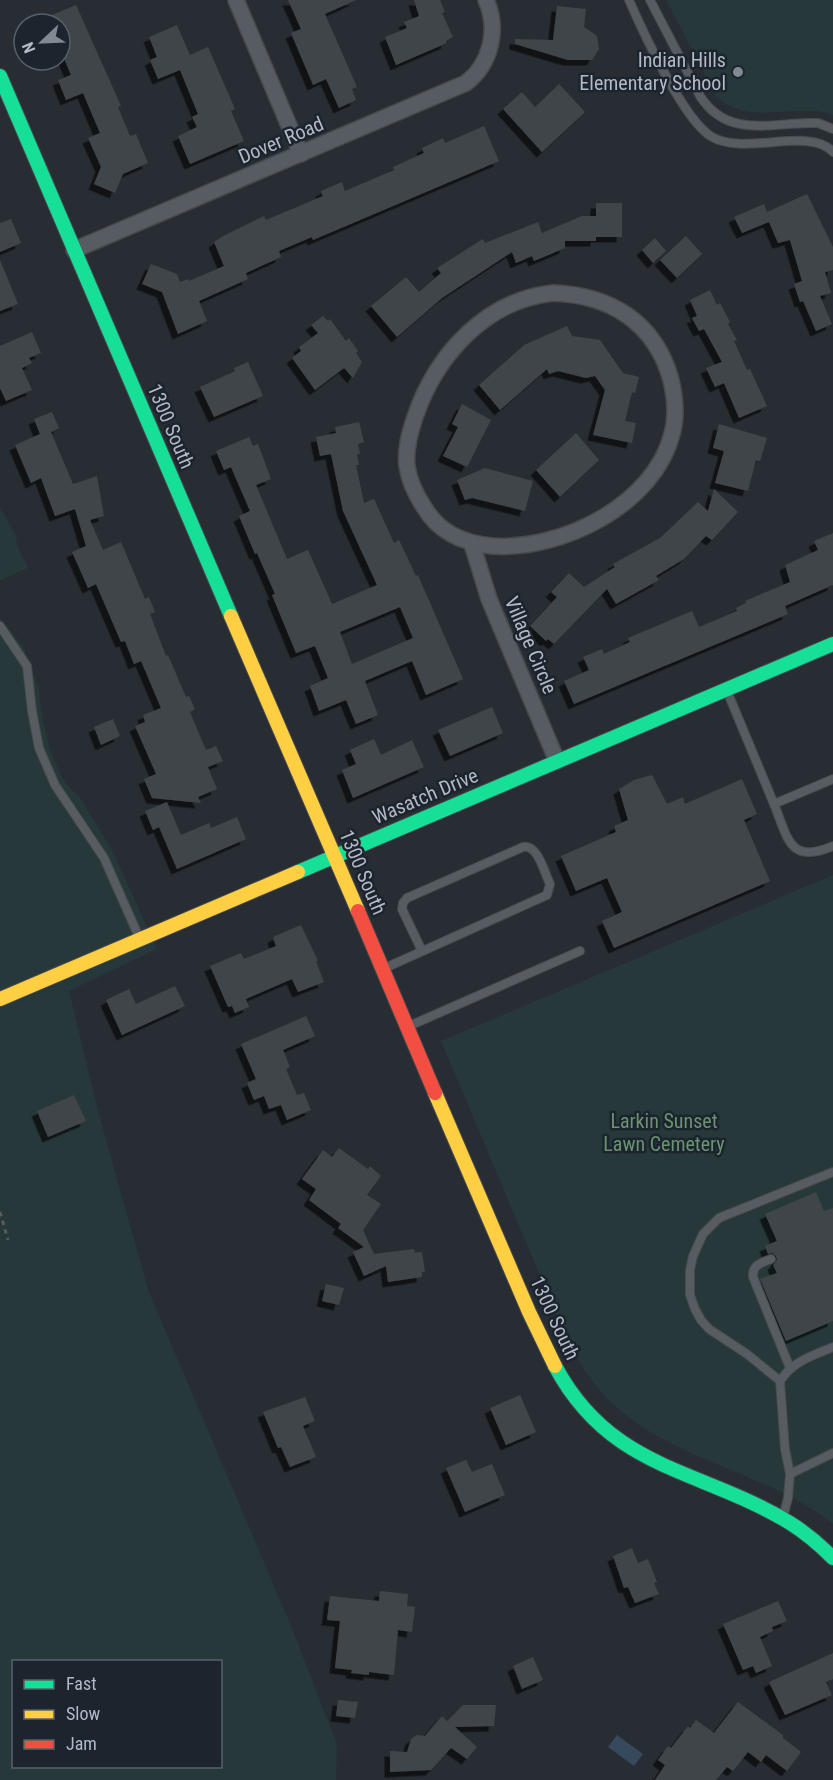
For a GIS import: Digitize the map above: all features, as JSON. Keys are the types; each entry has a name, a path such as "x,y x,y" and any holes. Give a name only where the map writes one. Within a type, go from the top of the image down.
{"street":[{"path":"236,0 301,154"},
{"name":"Dover Road","path":"74,250 466,83 480,69 489,50 493,28 486,0"},
{"name":"1300 South","path":"0,76 556,1371 597,1423 629,1447 782,1518 807,1534 833,1558"},
{"path":"573,294 592,298 632,318 648,333 660,351 668,369 673,390 675,412 672,433 665,454 655,471 640,488 615,509 589,525 570,533 525,544 495,546 472,544 454,537 435,522 418,498 407,466 407,448 411,429 438,368 454,346 484,320 508,305 534,295 573,294"},
{"name":"Village Circle","path":"472,544 489,599 557,761"},
{"name":"Wasatch Drive","path":"0,999 833,644"}],"lane":[{"path":"629,0 685,108 704,131 726,143 816,142 833,152"},
{"path":"650,0 700,96 706,106 721,119 738,125 818,123 833,129"},
{"path":"0,626 27,666 39,748 55,785 104,858 140,939"},
{"path":"726,690 791,844 797,851 812,854 833,846"},
{"path":"774,804 833,780"},
{"path":"383,969 547,895 550,884 534,849 528,846 523,847 407,898 402,909 422,951"},
{"path":"408,1026 580,951"},
{"path":"780,1381 747,1353 710,1329 702,1320 690,1295 690,1270 693,1256 703,1234 719,1218 833,1172"},
{"path":"771,1259 753,1269 753,1277 790,1368"},
{"path":"782,1518 788,1498 790,1474 784,1449 780,1381 799,1361 833,1347"},
{"path":"790,1474 833,1453"}],"path":[{"path":"0,1212 8,1240"}],"green space":[{"path":"666,0 833,0 833,115 814,111 751,112 728,105 717,97"},
{"path":"0,508 16,535 17,546 28,568 0,580"},
{"path":"0,618 23,646 39,689 42,717 51,753 63,780 80,798 112,850 157,949 69,991 100,1119 149,1292 289,1621 337,1744 336,1780 0,1780"},
{"name":"Larkin Sunset Lawn Cemetery","path":"833,875 833,1524 777,1490 658,1436 630,1419 598,1389 569,1343 441,1041"}],"water":[{"path":"617,1735 643,1754 634,1766 608,1747"}],"building":[{"path":"288,0 356,0 325,14 357,87 352,89 356,100 339,108 326,79 313,85 291,33 301,29"},
{"path":"414,0 440,0 445,12 442,13 453,37 446,41 447,43 396,65 385,37 407,28 404,22 419,16"},
{"path":"76,5 121,106 118,107 130,136 136,134 148,163 123,174 115,193 94,184 101,167 88,138 100,133 83,93 66,100 58,80 71,75 70,72 72,72 72,12 59,12"},
{"path":"557,6 586,9 584,27 597,36 599,49 592,60 568,60 515,44 515,39 553,40"},
{"path":"177,25 190,55 208,47 235,109 231,111 244,141 190,164 178,136 197,127 192,117 198,114 180,70 158,79 150,60 157,57 149,37"},
{"path":"559,84 585,112 542,152 503,109 522,92 535,107"},
{"path":"484,126 499,161 313,240 312,237 279,251 281,257 246,273 248,279 199,301 207,321 178,334 162,292 142,284 151,264 177,274 180,282 188,279 189,281 224,266 214,242 225,235 264,216 266,220 323,196 321,191 342,182 345,191 394,170 393,167 424,153 422,148 443,138 445,143"},
{"path":"807,194 833,247 833,270 825,272 831,293 820,296 832,324 816,331 803,301 800,302 794,284 802,281 790,240 778,243 769,222 742,233 734,217 764,204 767,212"},
{"path":"596,203 622,203 622,237 596,237 596,241 565,241 565,248 534,261 532,256 516,263 512,252 442,298 397,337 371,306 406,277 419,292 441,273 437,268 483,239 485,243 538,222 542,233 582,216 596,216"},
{"path":"11,219 21,243 0,252 0,223"},
{"path":"686,236 702,254 677,278 660,260"},
{"path":"655,238 666,251 653,263 642,250"},
{"path":"0,260 18,304 0,311"},
{"path":"710,290 717,305 720,303 730,322 728,324 737,340 734,341 767,406 739,418 724,383 715,387 706,368 722,362 704,329 699,331 692,318 697,316 690,300"},
{"path":"323,316 328,321 330,319 346,341 349,338 362,362 353,378 344,368 315,390 292,358 301,351 299,347 318,333 311,325"},
{"path":"567,326 572,336 600,340 623,373 639,377 635,393 632,392 625,421 636,423 632,443 593,435 605,390 595,376 586,378 558,371 549,374 547,369 500,410 479,385 524,345"},
{"path":"32,332 41,353 29,358 32,363 22,368 32,390 6,401 0,388 0,346"},
{"path":"248,362 263,396 214,417 200,387 235,371 234,368"},
{"path":"462,404 491,420 467,467 443,456 458,427 452,424"},
{"path":"52,412 59,428 51,432 73,484 97,476 104,516 90,520 103,550 121,542 145,599 149,597 155,612 150,614 166,656 168,655 186,697 189,696 195,709 190,712 206,750 216,746 223,761 208,767 217,789 198,797 201,803 152,798 144,779 156,774 135,726 145,722 143,715 161,708 141,661 134,664 125,641 121,642 96,584 88,588 72,552 86,546 75,509 55,516 41,478 31,483 15,445 40,434 34,419"},
{"path":"359,422 364,442 358,444 359,465 356,465 364,503 374,499 394,543 399,540 416,576 418,575 463,679 426,695 412,661 365,681 378,715 356,724 346,700 319,711 310,686 328,678 315,646 296,653 272,595 275,594 239,516 250,511 231,467 224,470 216,451 249,437 253,446 258,444 271,479 256,485 287,559 308,550 332,604 377,585 343,511 331,454 320,456 316,437 336,433 335,427","holes":["400,607 413,638 352,664 340,632"]},
{"path":"719,424 767,438 760,461 756,460 748,491 715,483 724,451 713,448"},
{"path":"576,433 599,460 560,497 536,470"},
{"path":"485,468 533,481 525,511 472,498 465,500 457,480"},
{"path":"714,489 738,512 712,540 706,536 684,559 656,576 659,580 616,604 607,589 554,644 548,639 546,641 530,626 557,597 551,592 569,573 584,587 615,567 613,564 660,538 698,502 708,511"},
{"path":"833,533 833,585 785,606 788,614 574,704 564,681 589,670 583,657 602,649 604,654 630,642 628,638 692,611 699,627 737,611 736,608 746,603 745,601 790,582 785,565 818,550 814,541"},
{"path":"492,707 503,733 450,756 438,730"},
{"path":"113,719 120,736 101,745 94,727"},
{"path":"374,739 381,755 412,740 424,767 353,798 342,770 356,764 350,750"},
{"path":"652,775 667,804 683,797 685,804 742,779 757,814 744,820 770,881 614,948 602,921 622,912 607,878 576,891 561,856 616,832 614,826 628,820 619,789 634,780"},
{"path":"167,802 181,835 209,823 211,828 237,817 246,839 177,869 159,827 153,830 145,811"},
{"path":"301,925 318,961 316,961 324,982 298,992 292,979 246,999 249,1007 235,1013 232,1006 228,1007 210,966 241,953 244,959 276,946 273,938 275,936"},
{"path":"175,986 185,1006 122,1035 106,1000 129,989 136,1004"},
{"path":"306,1016 315,1036 283,1050 290,1067 286,1069 297,1095 304,1093 311,1110 287,1120 281,1105 269,1109 264,1096 254,1100 247,1083 256,1079 241,1044"},
{"path":"74,1095 86,1121 48,1137 37,1111"},
{"path":"339,1148 368,1169 370,1166 381,1176 367,1195 381,1204 363,1230 374,1254 414,1249 413,1253 422,1252 425,1272 422,1272 422,1277 388,1282 386,1266 364,1276 353,1252 364,1247 338,1228 341,1224 309,1200 316,1189 302,1179 323,1150 332,1157"},
{"path":"816,1192 824,1211 833,1208 833,1321 786,1341 760,1279 777,1273 773,1265 777,1260 776,1256 772,1253 768,1254 765,1246 777,1241 765,1214"},
{"path":"326,1284 344,1288 339,1305 322,1301"},
{"path":"520,1395 536,1432 506,1445 490,1408"},
{"path":"305,1397 315,1421 303,1426 316,1457 290,1467 281,1447 278,1448 263,1412"},
{"path":"466,1460 472,1472 492,1464 505,1495 465,1512 446,1468"},
{"path":"632,1548 638,1563 648,1559 659,1594 635,1603 628,1587 624,1588 613,1556"},
{"path":"380,1591 408,1594 407,1606 415,1607 412,1632 398,1630 394,1675 369,1672 369,1675 351,1673 352,1670 335,1668 340,1621 327,1620 330,1596 379,1601"},
{"path":"778,1601 787,1621 772,1627 773,1631 760,1637 772,1666 756,1673 753,1666 743,1670 723,1624"},
{"path":"833,1653 833,1679 826,1682 832,1695 785,1715 769,1682"},
{"path":"533,1657 543,1680 522,1689 513,1666"},
{"path":"338,1700 358,1702 355,1718 336,1716"},
{"path":"738,1702 783,1735 783,1738 801,1752 787,1771 766,1755 761,1762 748,1752 733,1771 727,1767 716,1780 655,1780 665,1765 658,1760 668,1746 671,1748 688,1726 690,1728 696,1720 714,1733"},
{"path":"463,1705 496,1705 494,1726 455,1727 477,1747 467,1759 451,1748 431,1770 390,1772 390,1751 407,1752 411,1739 417,1735 425,1736 442,1716 447,1721"}],"traffic: fast":[{"path":"0,76 231,616"},
{"path":"298,872 833,644"},
{"path":"555,1366 577,1401 603,1427 630,1447 790,1523 813,1539 833,1558"}],"traffic: slow":[{"path":"231,616 358,911"},
{"path":"0,999 298,872"},
{"path":"435,1093 529,1312 555,1366"}],"traffic: jam":[{"path":"358,911 435,1093"}],"place":[{"name":"Indian Hills Elementary School","path":"738,72"}]}
